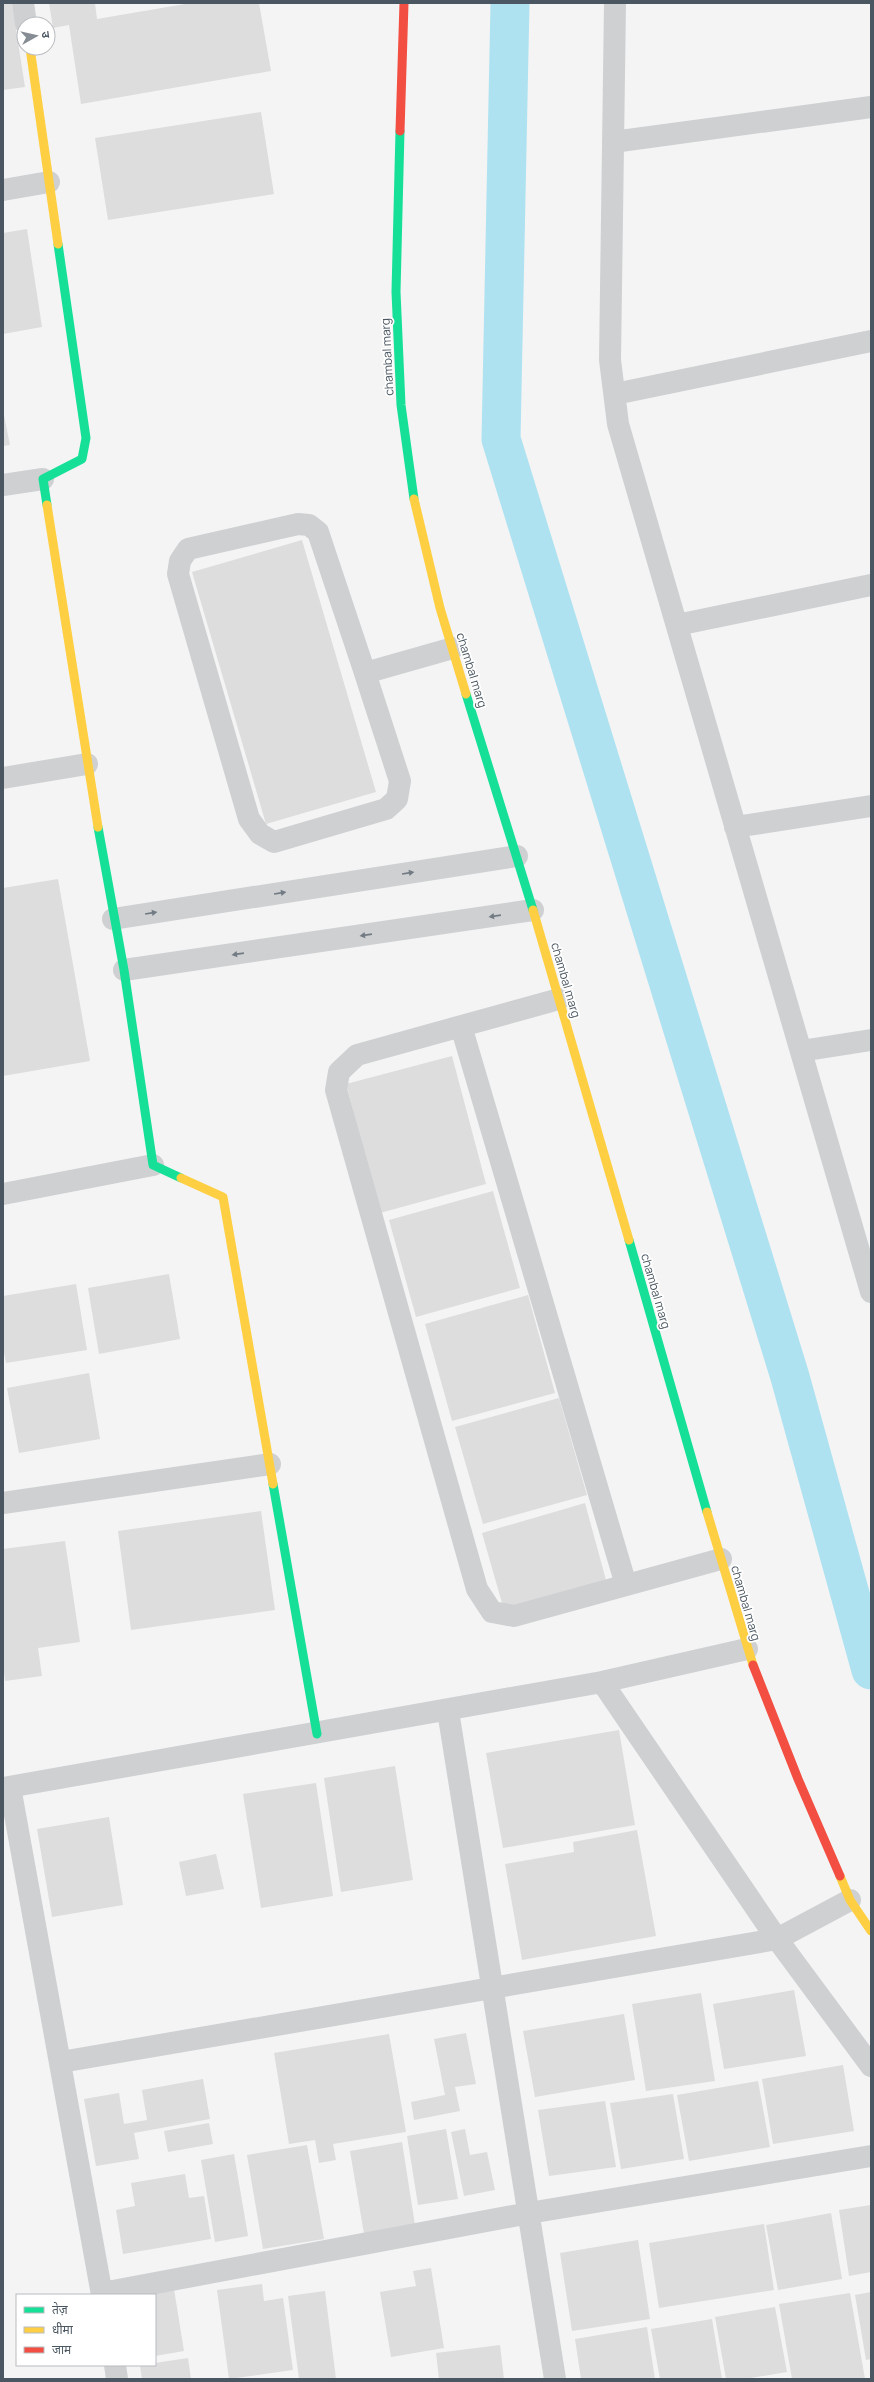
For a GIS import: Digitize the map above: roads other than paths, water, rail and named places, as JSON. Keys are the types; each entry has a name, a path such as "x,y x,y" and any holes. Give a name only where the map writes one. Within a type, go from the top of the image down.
{"street":[{"path":"23,3 25,16"},
{"name":"chambal marg","path":"404,3 396,292 401,405 416,512 440,608 560,999 747,1649 798,1779 850,1900 871,1931"},
{"path":"615,3 610,360 618,424 735,827 870,1282"},
{"path":"3,485 43,479 82,459 86,438 31,56"},
{"path":"613,142 871,107"},
{"path":"3,190 49,182"},
{"path":"615,394 871,341"},
{"path":"43,479 87,764 113,919 124,970 154,1165"},
{"path":"298,524 309,526 318,532 365,673 400,782 397,799 386,809 274,842 260,834 249,819 242,796 178,574 180,561 188,549 298,524"},
{"path":"677,625 871,585"},
{"path":"365,673 453,648"},
{"path":"3,778 87,764"},
{"path":"735,827 871,806"},
{"path":"113,919 517,856"},
{"path":"124,970 533,910"},
{"path":"560,999 357,1055 339,1072 336,1090 477,1589 492,1612 514,1616 721,1559"},
{"path":"461,1026 626,1586"},
{"path":"801,1051 871,1040"},
{"path":"3,1194 154,1165 223,1197 317,1734"},
{"path":"3,1503 270,1464"},
{"path":"747,1649 602,1682 448,1711 7,1787 61,2062 102,2294 529,2213 871,2156"},
{"path":"602,1682 778,1939 871,2066"},
{"path":"448,1711 555,2379"},
{"path":"61,2062 778,1939 850,1900"},
{"path":"115,2366 117,2379"}],"waterway":[{"path":"510,3 501,439 790,1377 871,1670"}]}
